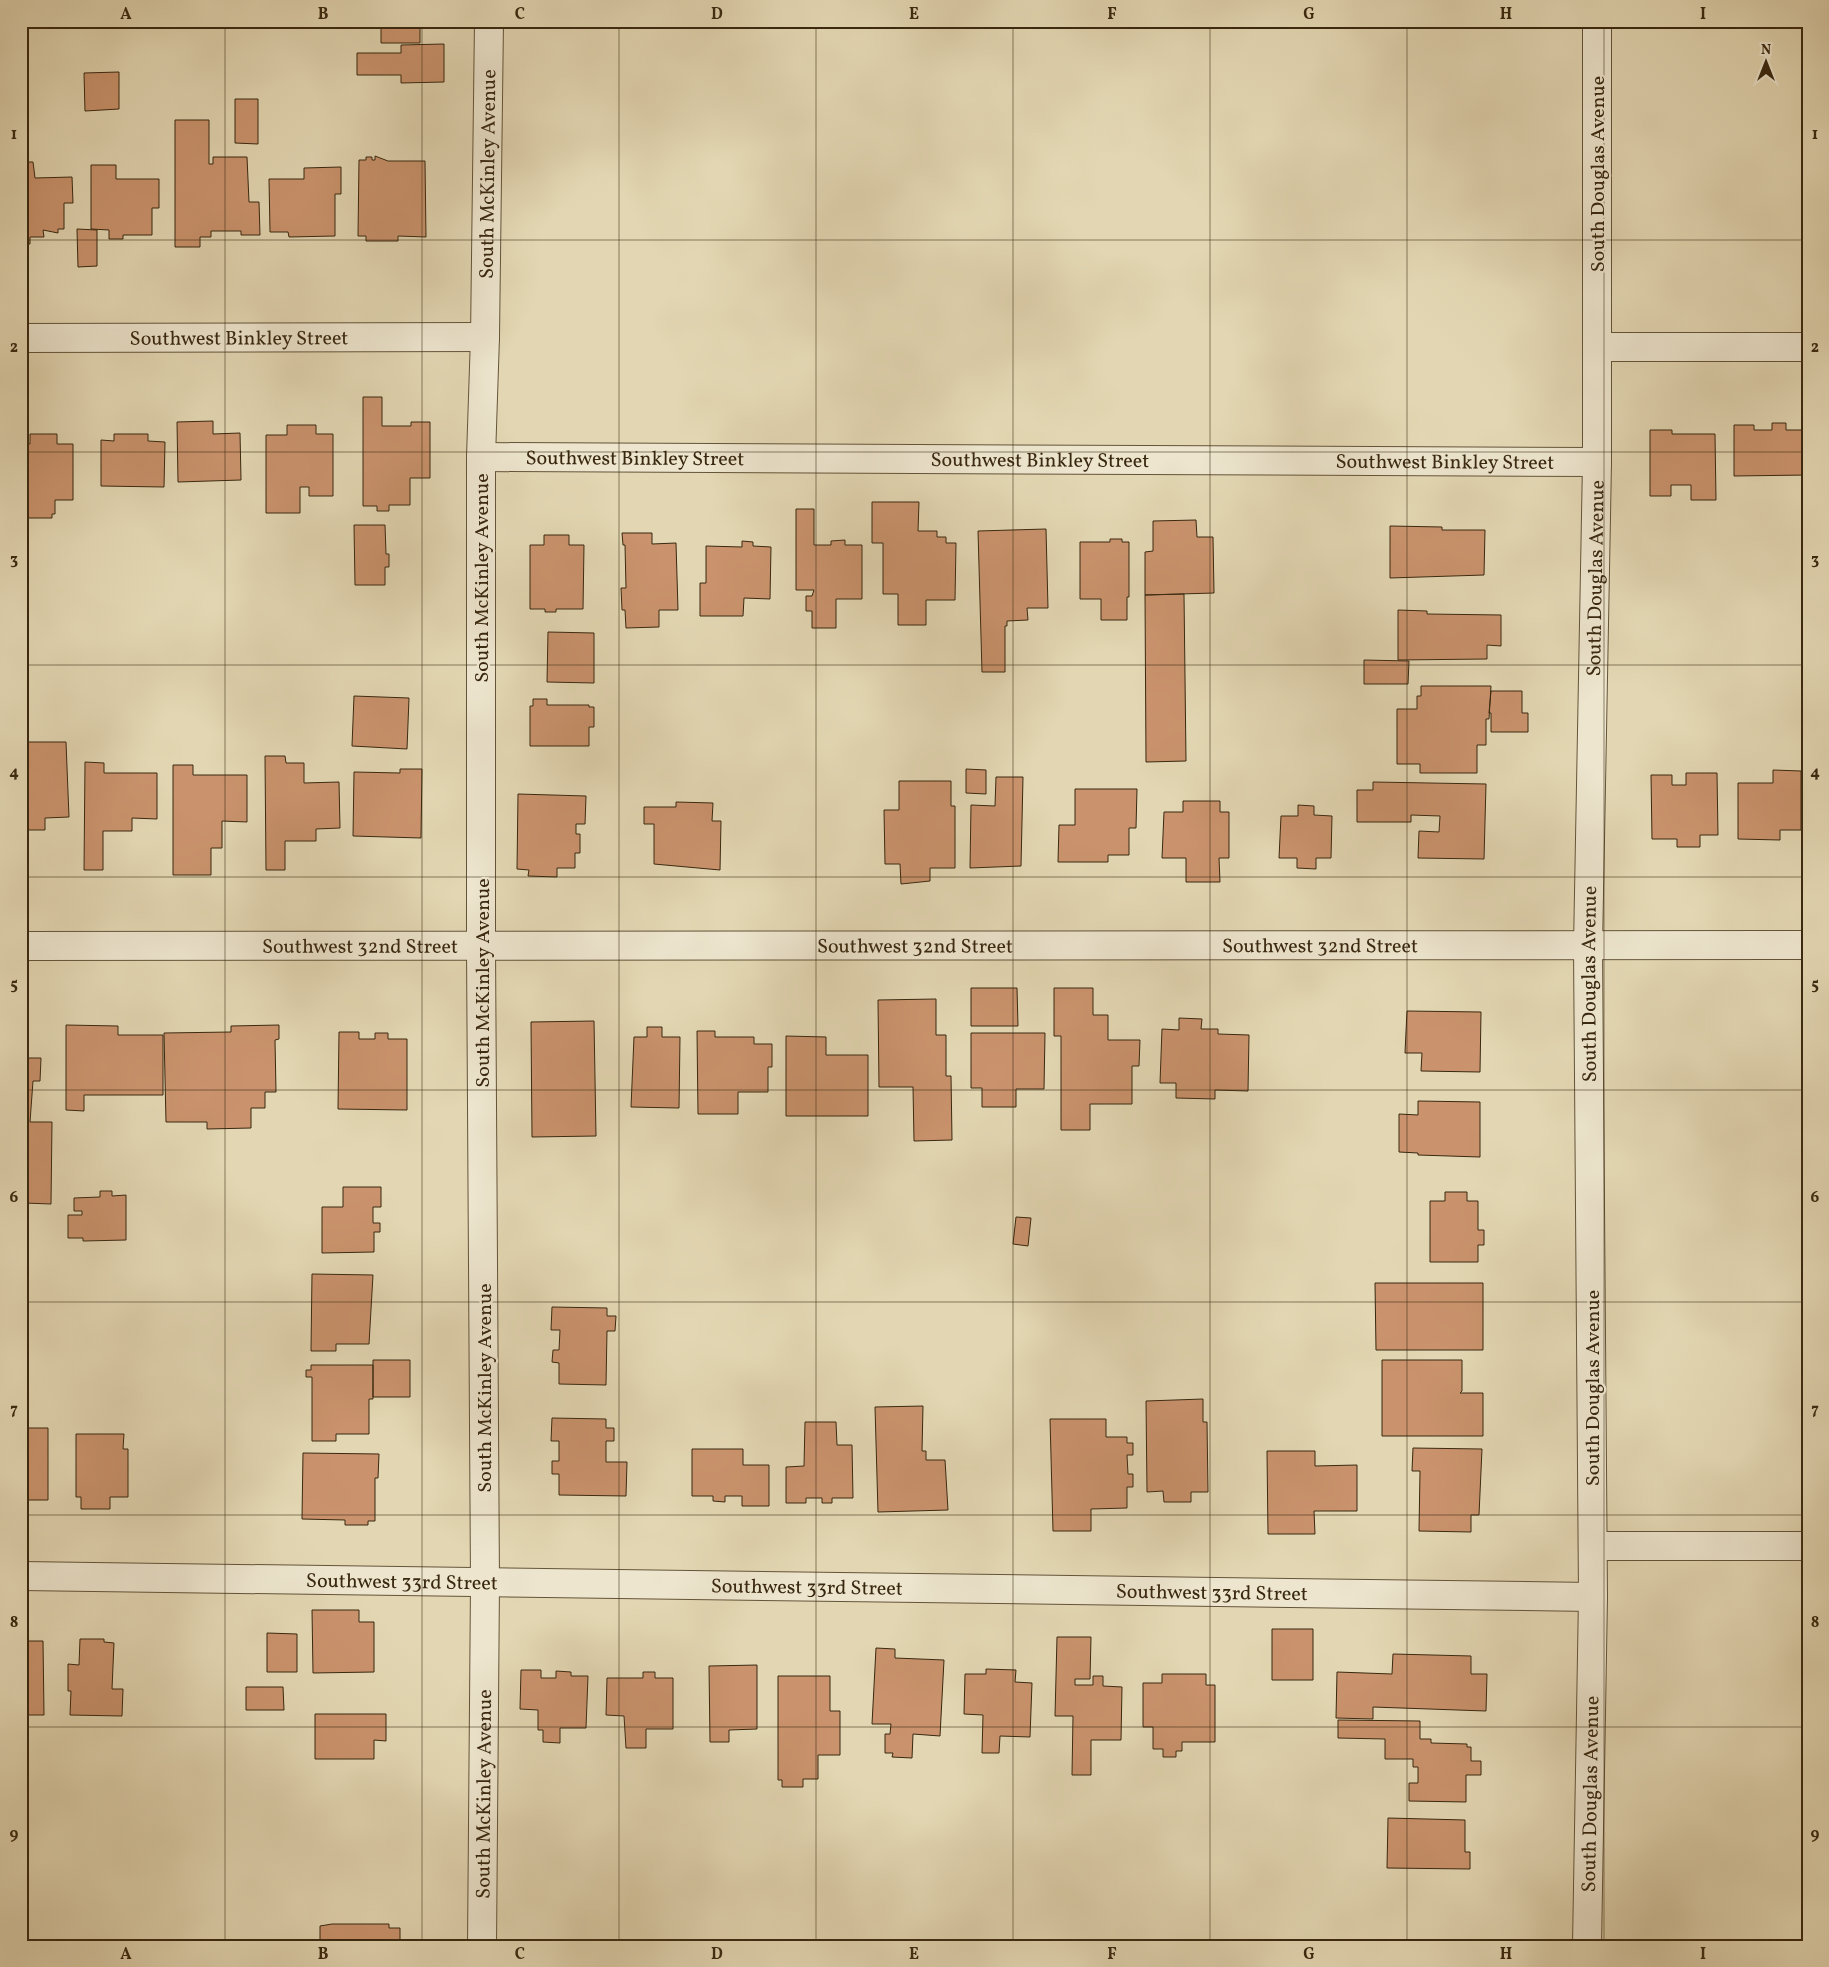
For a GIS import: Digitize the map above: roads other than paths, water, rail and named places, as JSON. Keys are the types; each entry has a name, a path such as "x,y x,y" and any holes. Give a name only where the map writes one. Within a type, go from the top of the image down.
{"street":[{"name":"South McKinley Avenue","path":"482,1946 486,1583 481,947 481,458 486,338 488,21"},
{"name":"South Douglas Avenue","path":"1587,1946 1593,1597 1588,947 1597,462 1597,21"},
{"name":"Southwest Binkley Street","path":"21,338 486,338"},
{"path":"1597,347 1808,347"},
{"name":"Southwest Binkley Street","path":"481,458 1597,462"},
{"name":"Southwest 32nd Street","path":"21,946 1588,947 1808,945"},
{"path":"1593,1546 1808,1546"},
{"name":"Southwest 33rd Street","path":"21,1576 1593,1597"}]}
